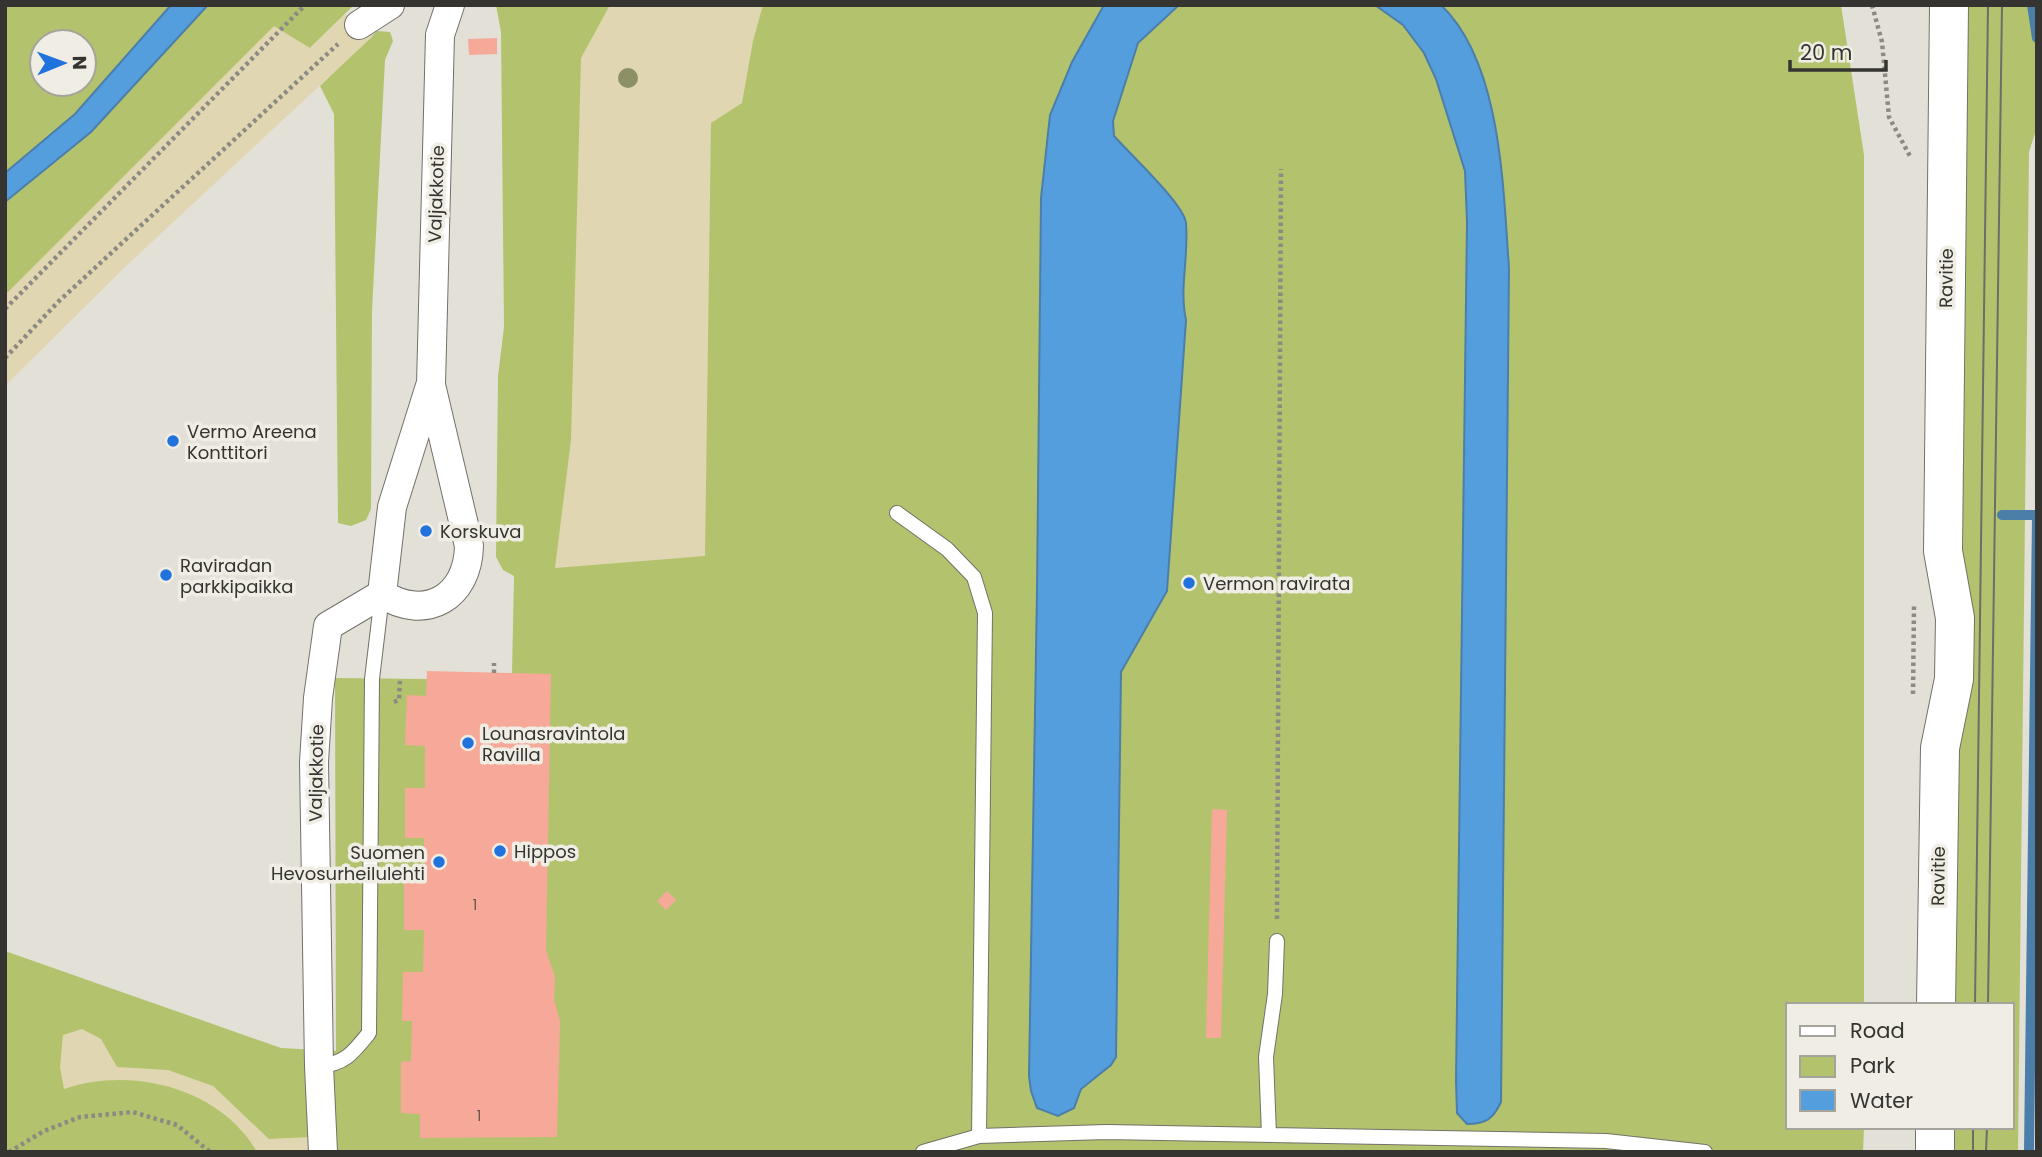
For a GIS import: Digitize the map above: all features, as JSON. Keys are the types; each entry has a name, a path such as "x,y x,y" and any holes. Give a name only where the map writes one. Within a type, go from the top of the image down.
{"street":[{"path":"359,25 390,5"},
{"name":"Valjakkotie","path":"383,594 405,605 433,604 447,597 457,587 468,562 469,546 431,385 440,36 450,5"},
{"name":"Ravitie","path":"1936,1003 1940,748 1954,679 1955,618 1943,551 1949,5"},
{"name":"Valjakkotie","path":"383,594 392,507 431,385"},
{"name":"Valjakkotie","path":"323,1152 314,762 320,686 328,626 383,594"},
{"path":"1935,1129 1935,1152"}],"lane":[{"path":"897,513 947,549 974,577 985,613 979,1136"},
{"path":"319,1066 336,1064 353,1053 369,1033 372,678 383,594"},
{"path":"1269,1135 1266,1057 1275,994 1277,941"},
{"path":"923,1152 979,1136 1106,1132 1606,1141 1705,1152"}],"path":[{"path":"5,309 306,5"},
{"path":"1872,5 1882,42 1889,117 1914,162"},
{"path":"5,358 59,301 359,25"},
{"path":"1277,941 1281,169"},
{"path":"494,663 494,673"},
{"path":"9,1152 44,1131 80,1116 133,1112 177,1125 210,1152"}],"green space":[{"path":"5,5 354,5 310,48 5,295"},
{"name":"Vermon ravirata","path":"496,5 1841,5 1864,155 1864,1003 1786,1003 1786,1129 1864,1129 1863,1152 5,1152 5,951 281,1048 336,1051 335,678 427,679 512,673 514,576 503,570 496,557 498,376 504,327 501,32"},
{"path":"1966,5 2037,5 2037,127 2029,152 2018,1152 1951,1152 1951,1129 2014,1129 2014,1003 1952,1003"},
{"path":"377,31 390,32 393,41 385,60 372,311 371,509 366,520 351,526 338,523 334,114 320,86"}],"sand":[{"path":"610,5 763,5 753,41 742,103 711,123 705,556 555,568 571,440 581,58"},
{"path":"345,14 373,36 125,267 5,386 5,295 274,26 310,48"},
{"path":"82,1029 101,1039 117,1067 168,1070 213,1086 269,1139 310,1137 310,1152 257,1152 241,1130 221,1112 197,1097 171,1088 117,1080 90,1082 64,1089 60,1067 63,1035"}],"water":[{"path":"171,5 208,5 91,132 5,202 5,173 75,114 89,98 98,98 98,88"},
{"path":"1104,5 1179,5 1138,43 1113,121 1114,136 1166,191 1183,214 1187,235 1183,296 1186,320 1167,591 1121,672 1116,1057 1111,1065 1081,1089 1074,1108 1058,1116 1037,1108 1029,1076 1041,198 1050,115 1072,62"},
{"path":"1375,5 1441,5 1461,30 1477,59 1488,93 1501,165 1509,268 1501,1102 1488,1119 1474,1124 1467,1124 1457,1113 1456,1081 1467,222 1465,171 1436,79 1424,53 1403,25"}],"building":[{"path":"497,38 497,54 469,55 468,39"},
{"path":"427,671 551,674 546,950 555,977 554,1000 560,1021 557,1137 420,1138 420,1114 401,1113 401,1062 411,1061 412,1021 402,1021 403,972 423,972 424,930 404,930 404,880 424,880 424,838 405,838 405,788 425,788 425,746 405,745 407,695 426,696"},
{"path":"1212,809 1227,810 1221,1038 1206,1038"},
{"path":"667,891 676,900 666,910 657,901"}],"waterway":[{"path":"2032,5 2037,38"},
{"path":"2002,515 2037,515"},
{"path":"2029,1152 2037,516"}],"tram line":[{"path":"1975,1003 1988,5"},
{"path":"1988,1003 2002,5"},
{"path":"1973,1129 1973,1152"},
{"path":"1986,1152 1987,1129"}],"place":[{"name":"Vermo Areena Konttitori","path":"173,441"},
{"name":"Korskuva","path":"426,531"},
{"name":"Raviradan parkkipaikka","path":"166,575"},
{"name":"Vermon ravirata","path":"1189,583"},
{"name":"Lounasravintola Ravilla","path":"468,743"},
{"name":"Hippos","path":"500,851"},
{"name":"Suomen Hevosurheilulehti","path":"439,862"}]}
